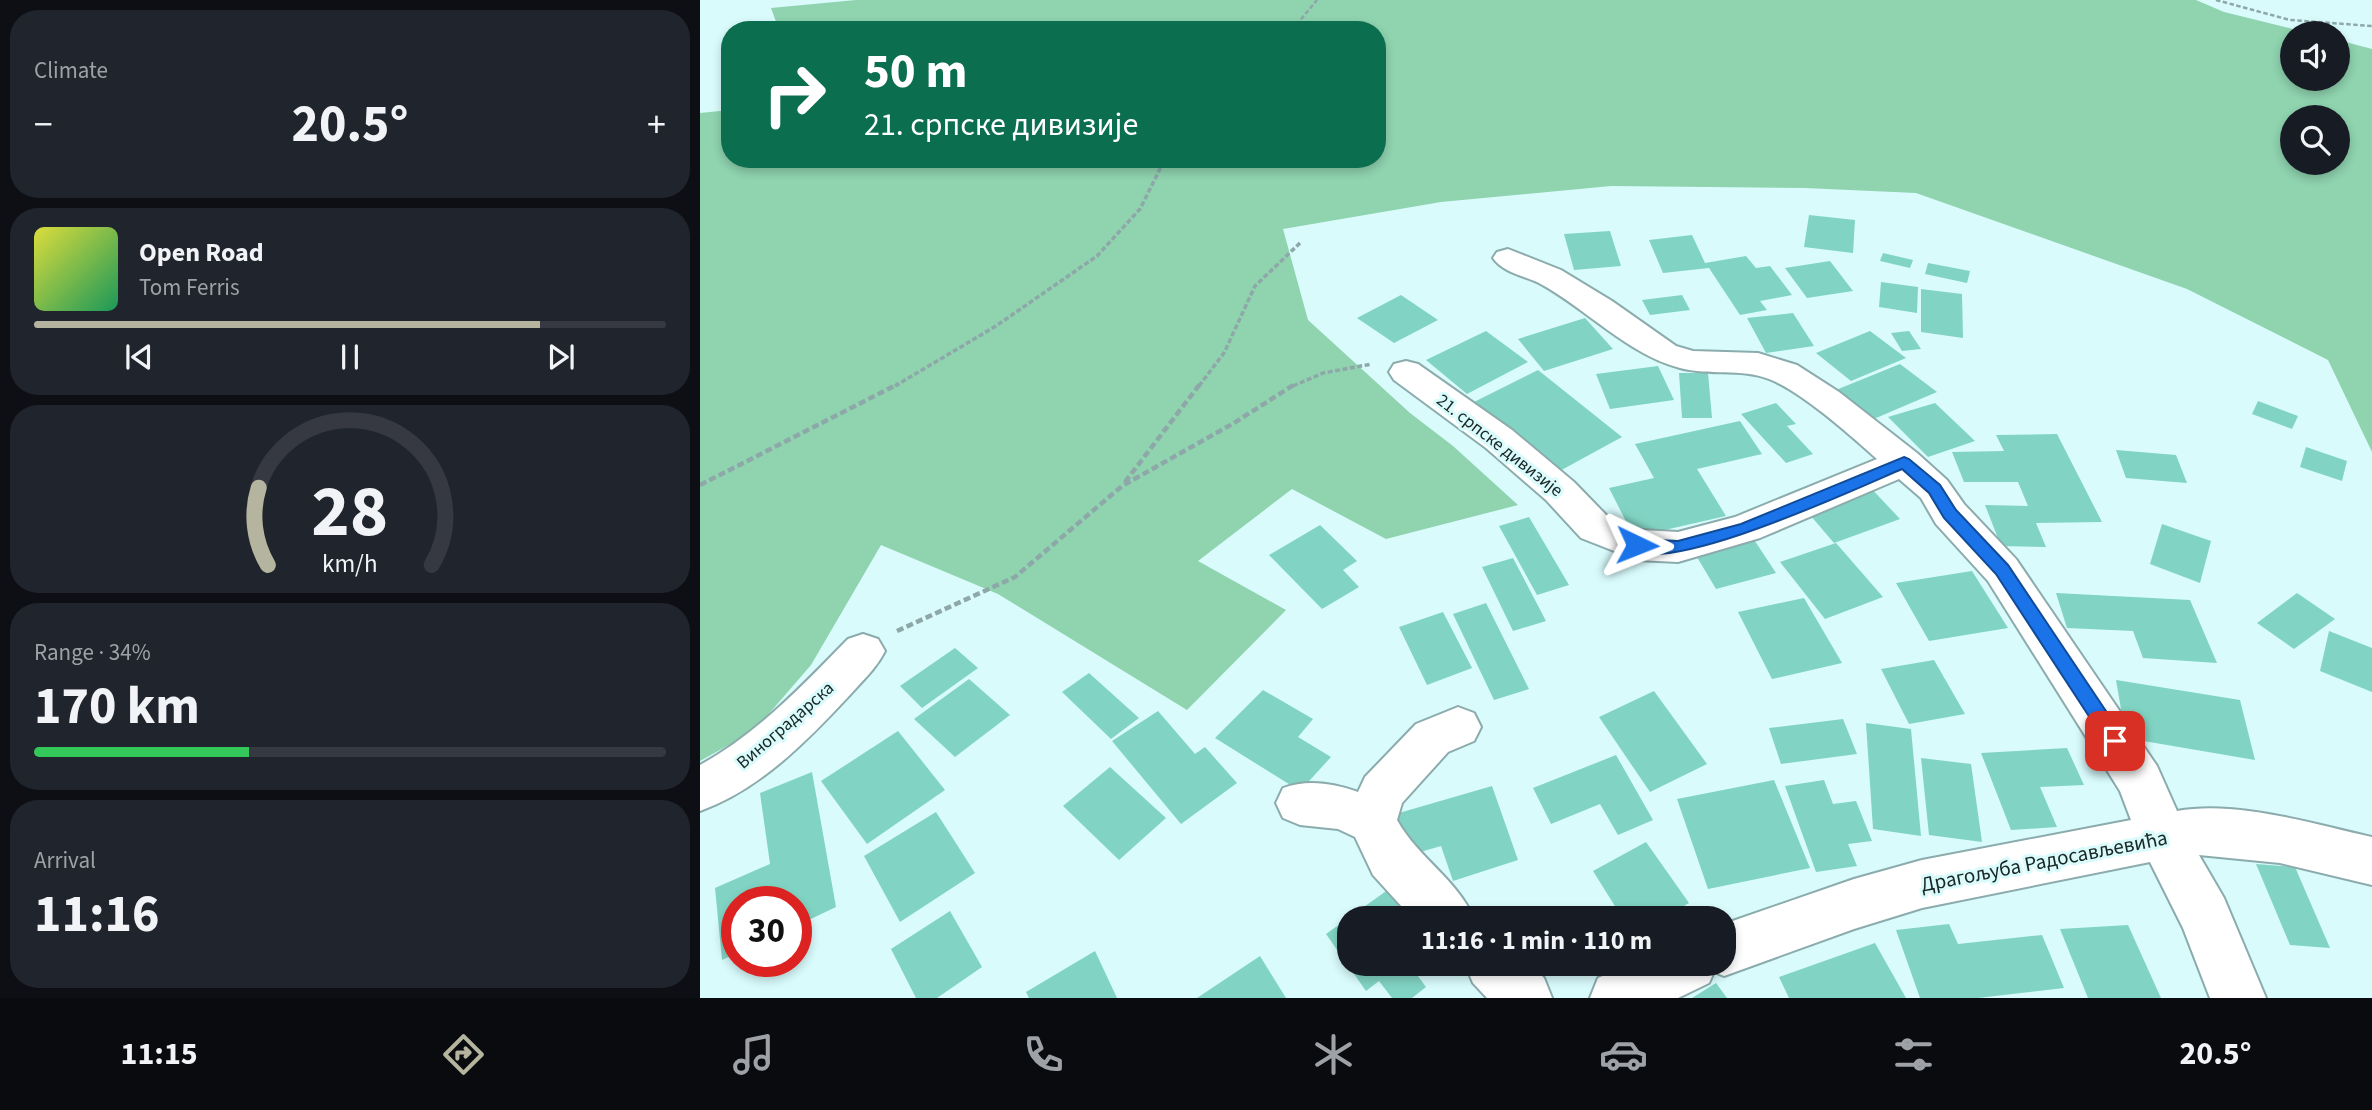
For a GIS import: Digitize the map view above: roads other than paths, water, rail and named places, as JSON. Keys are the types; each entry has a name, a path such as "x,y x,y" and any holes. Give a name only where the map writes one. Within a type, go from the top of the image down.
{"street":[{"path":"1507,258 1550,277 1601,308 1664,353 1692,361 1758,364 1785,373 1836,407 1934,489 1950,514 2002,570 2140,781 2162,836 2205,916 2238,998"},
{"name":"21. српске дивизије","path":"1406,372 1499,439 1560,491 1595,528 1637,545 1678,547 1746,528 1904,463"},
{"name":"Виноградарска","path":"700,790 742,765 768,744 863,651"},
{"path":"1372,821 1382,792 1432,738 1458,727"},
{"path":"1300,803 1342,808 1372,821 1391,858 1436,906"},
{"name":"Драгољуба Радосављевића","path":"1736,946 1854,904 1922,884 2162,836 2218,831 2311,846 2372,861"},
{"path":"1503,976 1524,998"},
{"path":"1618,998 1665,976"}]}
